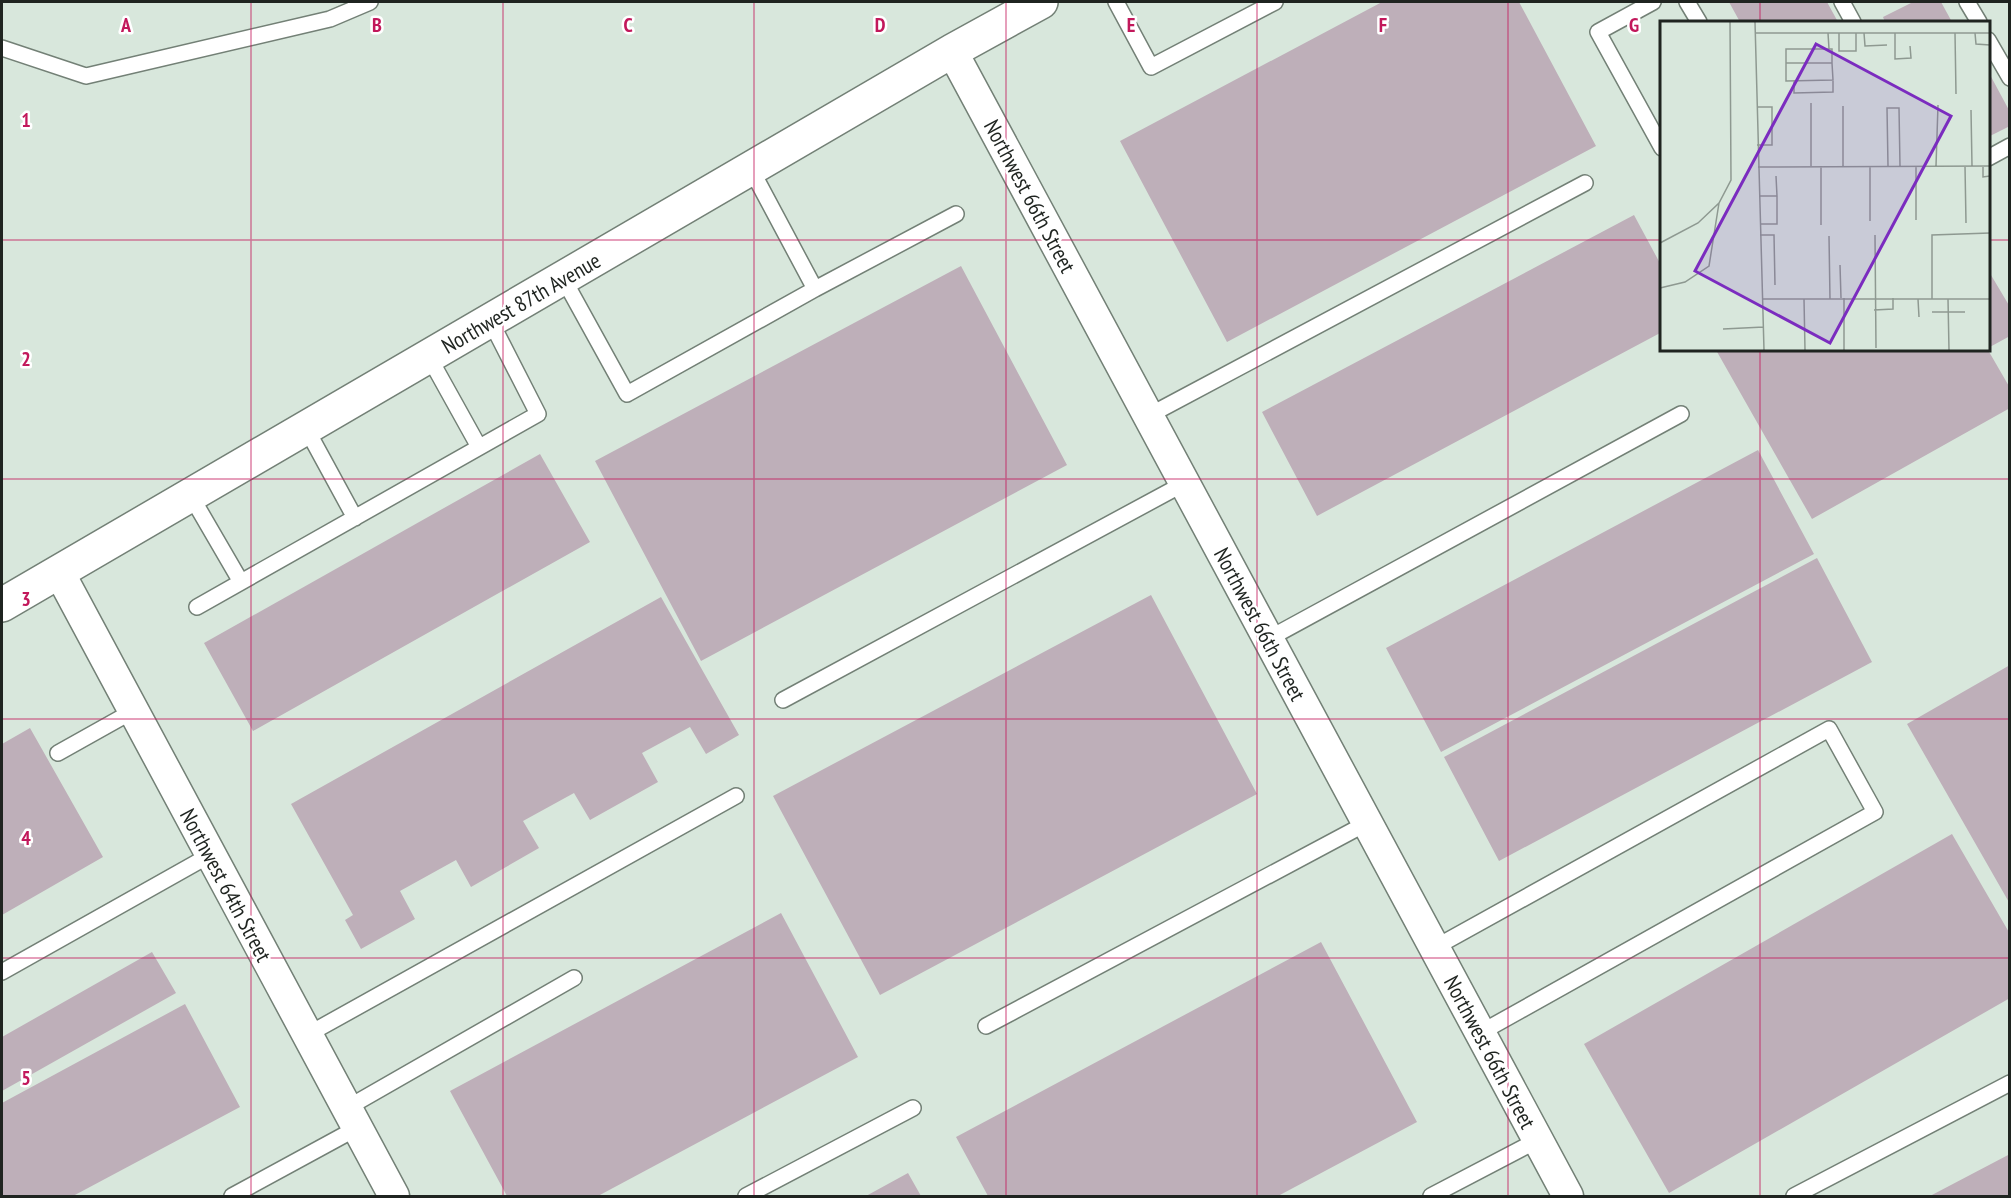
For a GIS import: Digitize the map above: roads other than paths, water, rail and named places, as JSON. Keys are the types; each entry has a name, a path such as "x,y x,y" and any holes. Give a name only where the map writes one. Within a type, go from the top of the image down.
{"main road":[{"name":"Northwest 87th Avenue","path":"2,604 952,51 1041,2"}],"street":[{"name":"Northwest 66th Street","path":"952,51 1568,1197"},
{"name":"Northwest 64th Street","path":"58,572 394,1197"}],"lane":[{"path":"2,48 86,76 330,19 370,2"},
{"path":"1116,2 1151,68 1275,2"},
{"path":"1653,2 1598,32 1660,144"},
{"path":"1688,2 1698,21"},
{"path":"1842,2 1852,21"},
{"path":"1967,2 1978,21"},
{"path":"1990,42 2010,78"},
{"path":"1990,157 2010,146"},
{"path":"751,169 815,290"},
{"path":"1148,416 1585,183"},
{"path":"563,278 627,394 956,214"},
{"path":"197,607 538,414 490,320"},
{"path":"429,357 479,447"},
{"path":"1268,639 1681,414"},
{"path":"306,429 355,518"},
{"path":"783,700 1185,483"},
{"path":"191,496 241,582"},
{"path":"58,753 133,711"},
{"path":"1434,948 1829,729 1875,812 1480,1033"},
{"path":"307,1035 736,796"},
{"path":"986,1026 1367,823"},
{"path":"2,972 210,855"},
{"path":"232,1197 352,1118 574,978"},
{"path":"1794,1197 2010,1083"},
{"path":"746,1197 913,1108"},
{"path":"1431,1197 1538,1140"}]}
